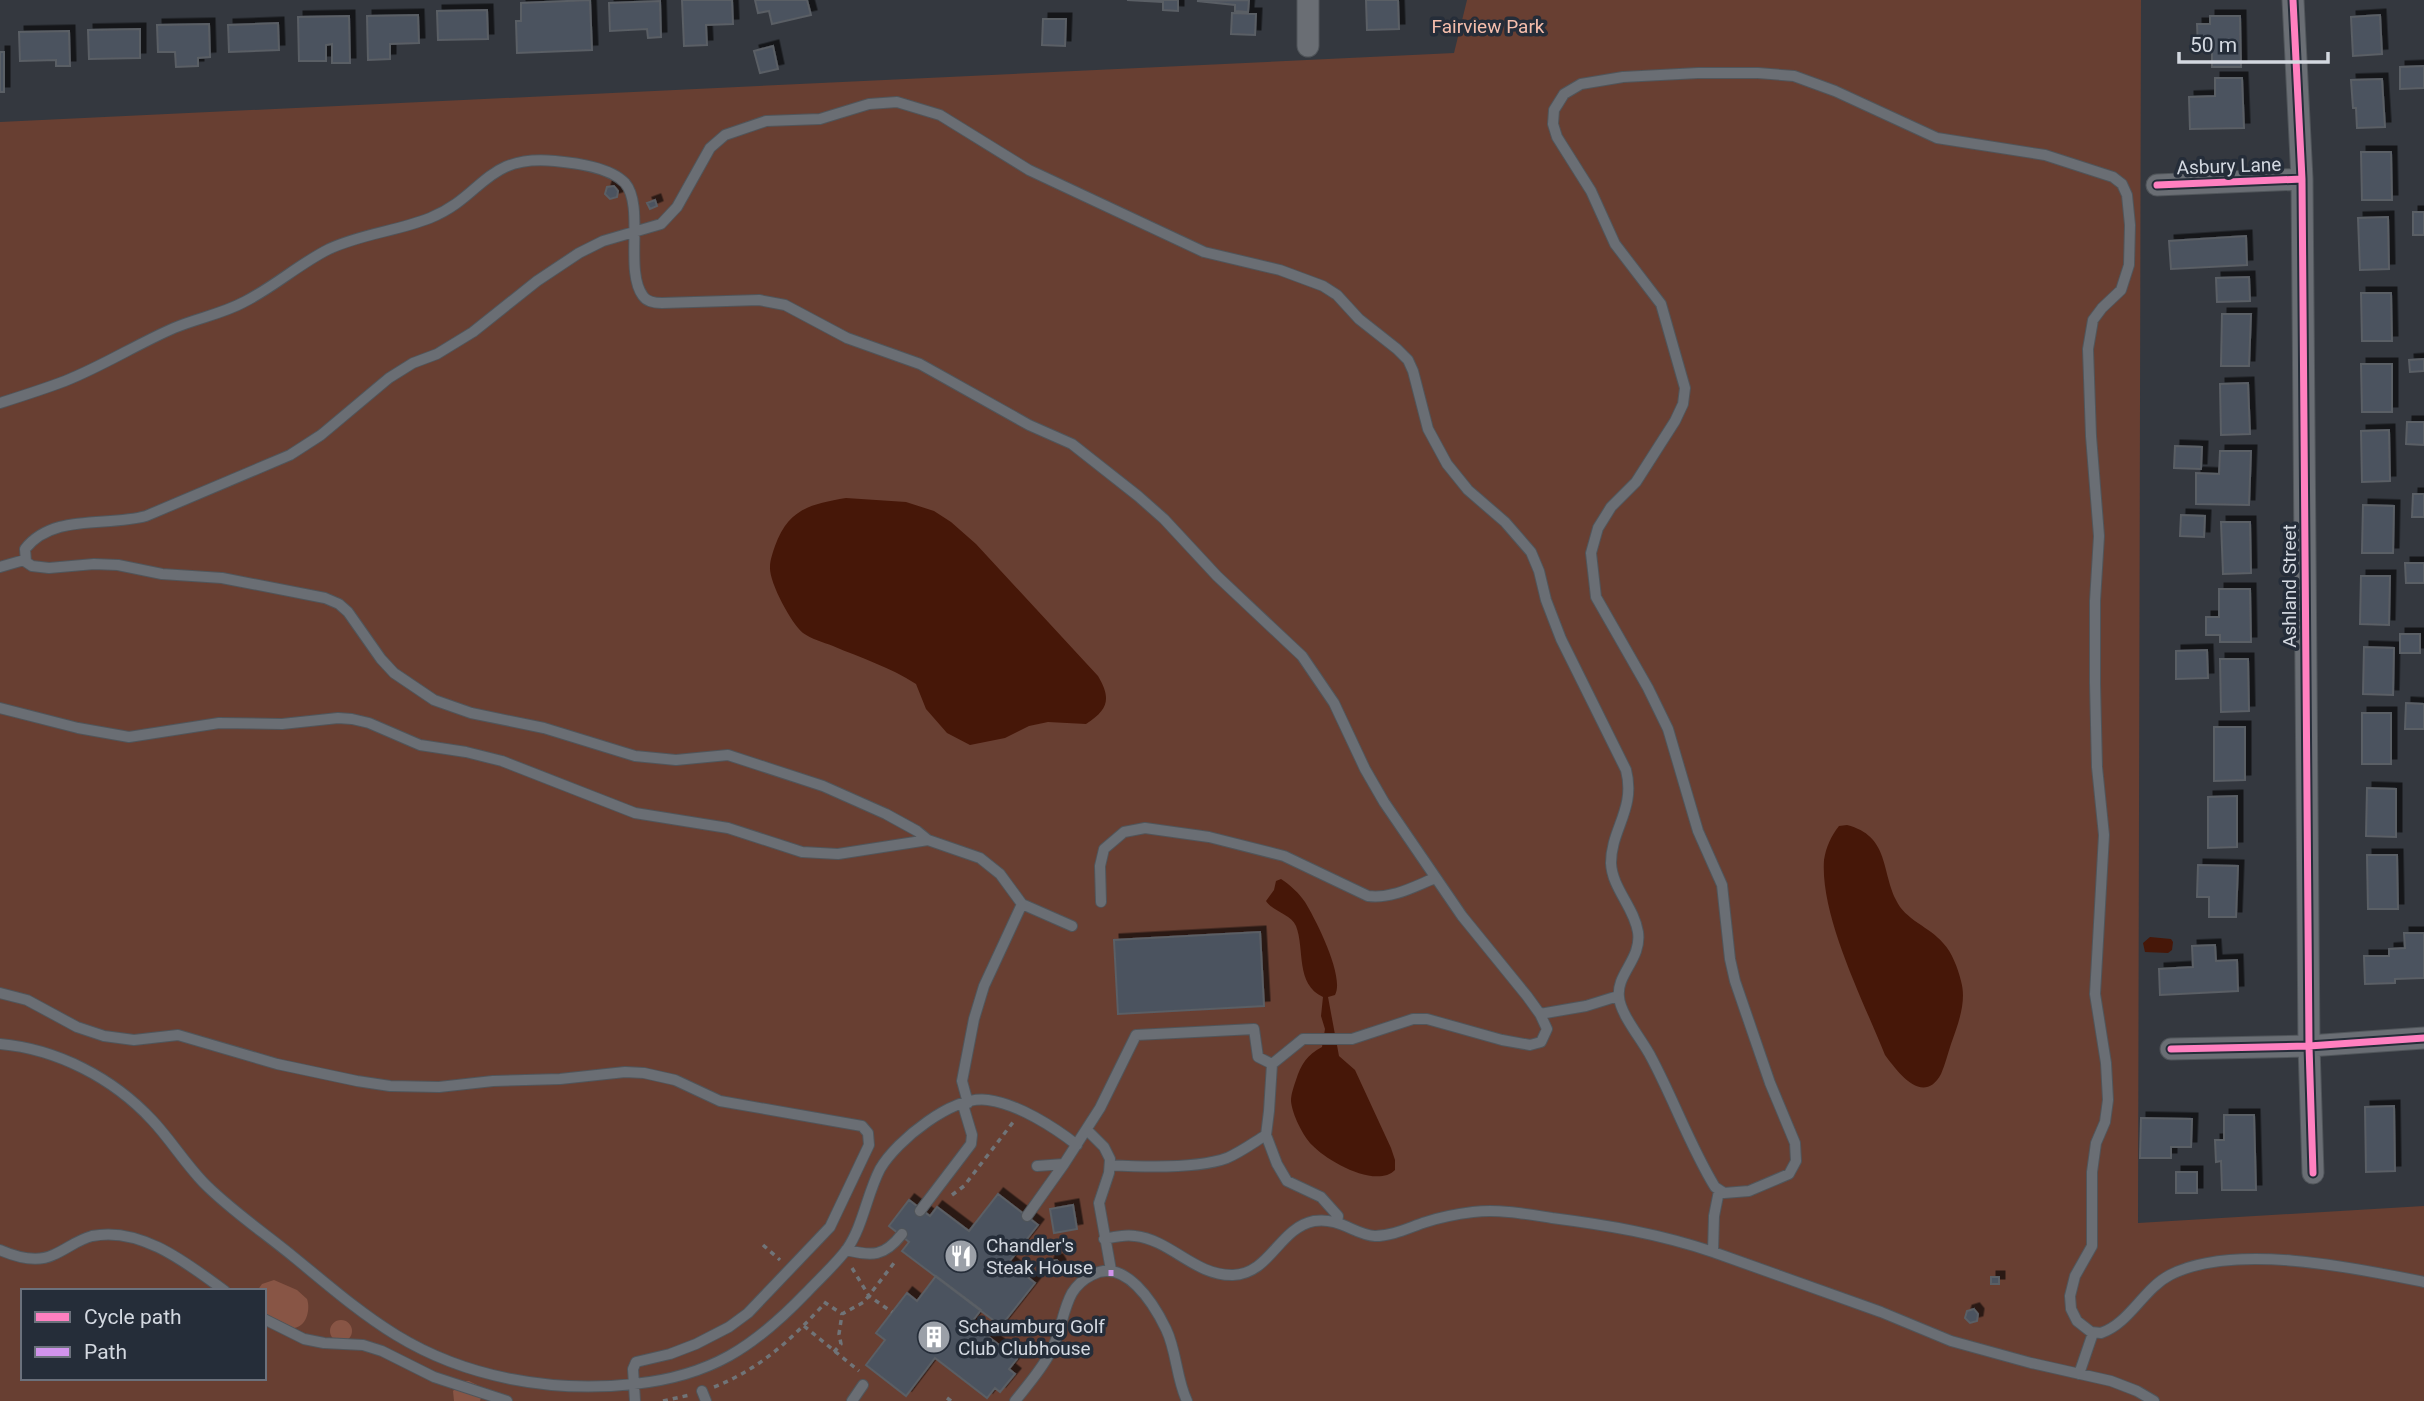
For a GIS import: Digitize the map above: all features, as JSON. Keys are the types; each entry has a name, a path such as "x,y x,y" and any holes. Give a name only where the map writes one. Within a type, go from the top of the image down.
{"street":[{"path":"1308,0 1308,46"},
{"name":"Ashland Street","path":"2293,0 2302,179 2309,1046 2313,1173"},
{"name":"Asbury Lane","path":"2157,185 2302,179"},
{"path":"2171,1049 2309,1046 2424,1038"}],"lane":[{"path":"24,560 25,549 46,531 76,524 116,522 146,516 290,455 321,435 388,377 437,354 473,332 537,281 579,253 603,241 660,223 672,214 710,148 724,135 766,121 820,120 869,104 898,102 940,115 1028,170 1204,252 1298,275 1323,286 1337,295 1359,319 1408,360 1416,380 1428,429 1440,453 1461,483 1505,522 1531,552 1561,639 1628,778 1625,814 1612,850 1611,866 1613,877 1633,916 1639,943 1618,996 1710,1179 1719,1191 1731,1194 1749,1192 1784,1177 1792,1170 1796,1161 1796,1143 1770,1083 1735,981 1722,885 1698,831 1674,745 1656,702 1596,597 1591,561 1594,537 1601,521 1636,482 1680,413 1684,380 1661,304 1615,244 1591,191 1557,137 1553,116 1556,104 1564,94 1581,84 1596,81 1676,74 1758,72 1803,78 1937,138 2045,155 2112,177 2122,184 2127,195 2130,225 2127,274 2121,290 2093,320 2088,349 2091,436 2099,526 2095,601 2096,730 2104,835 2095,993 2106,1063 2108,1100 2105,1122 2095,1143 2092,1172 2092,1246 2075,1276 2070,1296 2071,1310 2077,1321 2093,1333 2101,1333 2113,1328 2166,1277 2184,1269 2215,1263 2253,1260 2294,1262 2369,1271 2424,1282"},
{"path":"0,403 65,381 174,328 236,306 309,259 342,243 438,214 456,203 496,170 518,162 537,160 562,162 615,176 625,183 632,196 638,285 647,300 662,303 759,300 785,305 848,338 920,364 1084,452 1164,519 1205,564 1302,656 1334,703 1374,785 1435,878 1541,1014 1547,1029 1544,1039 1537,1044 1502,1041 1420,1018 1400,1021 1352,1039 1303,1039 1272,1064 1266,1135 1283,1176 1291,1184 1321,1197 1335,1211 1338,1223"},
{"path":"0,567 24,560 38,568 102,563 162,574 222,578 325,598 348,612 394,673 424,694 446,705 544,728 646,758 676,760 736,756 771,771 840,792 917,831 928,840 980,858 1000,874 1022,904 1072,926"},
{"path":"0,708 78,728 129,737 219,723 282,724 352,719 369,723 420,745 502,761 635,813 728,828 802,852 838,854 928,840"},
{"path":"1101,902 1100,866 1104,849 1124,832 1144,828 1209,837 1284,856 1367,896 1396,894 1435,878"},
{"path":"920,1211 971,1144 972,1135 962,1081 974,1019 984,986 1022,904"},
{"path":"0,993 27,1000 77,1027 104,1036 134,1040 178,1035 277,1064 357,1082 439,1087 494,1081 645,1073 675,1080 720,1101 862,1126 868,1133 869,1144 830,1227 748,1313 734,1324 687,1348 636,1362 633,1369 635,1401"},
{"path":"1541,1014 1586,1006 1618,996"},
{"path":"1027,1216 1101,1108 1136,1035 1254,1029 1258,1057 1272,1064"},
{"path":"0,1044 28,1048 59,1058 114,1087 154,1121 196,1175 220,1197 355,1307 409,1342 459,1365 514,1379 569,1385 635,1384 698,1370 742,1350 780,1320 846,1250 877,1175 889,1155 916,1129 940,1115 979,1100 992,1101 1062,1133 1077,1145"},
{"path":"1087,1130 1104,1147 1110,1165 1099,1203 1111,1270"},
{"path":"1110,1165 1139,1167 1217,1161 1234,1155 1266,1135"},
{"path":"1037,1166 1064,1164"},
{"path":"1713,1252 1715,1206 1719,1191"},
{"path":"1104,1239 1133,1235 1147,1238 1201,1268 1234,1275 1259,1266 1281,1242 1302,1225 1317,1221 1338,1223 1376,1236 1461,1214 1504,1212 1629,1229 1685,1242 1893,1317 1951,1341 2127,1387 2154,1401"},
{"path":"846,1250 880,1253 892,1247 902,1234"},
{"path":"0,1250 20,1258 41,1258 52,1256 76,1242 94,1236 130,1237 172,1255 222,1289"},
{"path":"1015,1401 1050,1354 1076,1287 1097,1272 1111,1270 1121,1274 1140,1290 1161,1319 1170,1338 1187,1401"},
{"path":"266,1320 303,1339 336,1345 363,1345 382,1351 434,1377 507,1401"},
{"path":"2079,1374 2093,1333"},
{"path":"852,1401 863,1385"}],"path":[{"path":"947,1199 964,1186 1021,1112"},
{"path":"846,1250 853,1271 869,1296 892,1312"},
{"path":"842,1314 869,1296 902,1253"},
{"path":"825,1303 842,1314"},
{"path":"834,1352 841,1344 839,1334 842,1314"},
{"path":"804,1326 860,1373"}],"green space":[{"name":"Fairview Park","path":"1467,0 2141,0 2138,1223 2424,1206 2424,1401 0,1401 0,122 1454,53"}],"shaded area":[{"path":"846,498 906,502 934,511 951,522 976,544 1098,676 1106,697 1106,703 1099,713 1086,724 1048,722 1029,726 1005,738 970,745 947,733 926,709 916,684 886,668 803,633 787,612 773,582 770,567 773,553 780,534 794,516 812,506"},
{"path":"1847,825 1861,830 1877,845 1900,907 1938,937 1954,961 1960,976 1963,997 1959,1021 1941,1074 1934,1083 1926,1087 1919,1087 1903,1077 1885,1055 1836,933 1825,883 1824,860 1839,826"},
{"path":"1281,879 1305,902 1328,948 1336,975 1335,995 1328,997 1339,1056 1355,1070 1391,1148 1395,1170 1387,1175 1364,1175 1329,1158 1309,1141 1293,1112 1291,1098 1298,1074 1308,1057 1322,1047 1325,1029 1321,1016 1323,997 1308,984 1296,926 1266,901 1274,890 1276,881"},
{"path":"2150,937 2171,939 2172,950 2168,953 2145,952 2143,943"},
{"path":"274,1280 297,1290 307,1299 308,1314 300,1326 287,1327 266,1317 266,1289 258,1289 262,1284"},
{"path":"341,1320 349,1323 352,1331 349,1339 341,1342 333,1339 330,1331 333,1323"},
{"path":"463,1381 477,1385 482,1394 480,1401 454,1401 453,1391"}],"building":[{"path":"590,0 592,50 517,53 516,21 521,21 521,3"},
{"path":"682,0 732,0 733,24 706,25 707,45 684,46"},
{"path":"755,0 807,0 811,15 772,24 769,11 758,13"},
{"path":"1127,0 1178,0 1178,11 1163,10 1163,2"},
{"path":"1249,0 1248,12 1235,11 1235,5 1197,1"},
{"path":"1366,0 1398,0 1399,29 1367,30"},
{"path":"660,1 661,37 648,38 647,29 610,31 609,3"},
{"path":"487,10 488,39 438,40 437,11"},
{"path":"1232,13 1256,14 1255,35 1231,34"},
{"path":"418,15 419,43 390,44 390,59 368,60 367,16"},
{"path":"2380,15 2382,54 2353,56 2351,17"},
{"path":"349,16 350,63 332,63 332,44 326,45 326,61 299,61 298,17"},
{"path":"2210,16 2240,16 2241,67 2212,67 2212,46 2198,47 2197,24 2210,24"},
{"path":"1043,19 1066,19 1065,46 1042,45"},
{"path":"278,23 279,50 229,52 228,25"},
{"path":"209,24 210,57 198,58 198,66 176,67 175,52 158,52 157,25"},
{"path":"140,29 140,58 89,59 88,30"},
{"path":"69,31 70,66 56,66 56,60 20,61 19,32"},
{"path":"773,46 778,69 760,73 754,51"},
{"path":"0,52 4,52 4,92 0,92"},
{"path":"2424,66 2424,88 2400,89 2400,67"},
{"path":"2215,78 2242,78 2244,128 2190,129 2189,97 2215,96"},
{"path":"2382,79 2385,127 2357,128 2351,80"},
{"path":"2361,152 2391,152 2392,200 2362,200"},
{"path":"614,186 618,191 617,197 610,199 605,194 607,187"},
{"path":"655,200 657,206 650,209 647,203"},
{"path":"2413,212 2424,212 2424,235 2413,235"},
{"path":"2388,217 2389,269 2360,270 2358,218"},
{"path":"2246,236 2247,265 2171,269 2169,241"},
{"path":"2249,277 2250,301 2217,302 2216,278"},
{"path":"2361,293 2391,293 2392,341 2362,341"},
{"path":"2222,314 2251,314 2249,366 2221,366"},
{"path":"2424,359 2424,371 2410,372 2409,360"},
{"path":"2361,364 2392,364 2392,412 2362,412"},
{"path":"2248,383 2250,434 2221,435 2220,384"},
{"path":"2407,422 2424,422 2424,445 2406,444"},
{"path":"2389,430 2390,481 2362,482 2361,431"},
{"path":"2175,446 2202,447 2201,469 2174,468"},
{"path":"2220,451 2251,451 2249,505 2196,504 2196,473 2219,474"},
{"path":"2413,494 2424,494 2424,517 2412,517"},
{"path":"2363,505 2394,506 2393,553 2362,553"},
{"path":"2181,515 2205,516 2204,537 2180,536"},
{"path":"2221,522 2250,522 2251,573 2223,574"},
{"path":"2405,563 2424,563 2424,583 2406,583"},
{"path":"2361,576 2390,576 2389,625 2360,624"},
{"path":"2219,589 2250,589 2251,642 2220,642 2220,635 2206,635 2206,617 2219,617"},
{"path":"2400,634 2420,634 2420,653 2400,653"},
{"path":"2364,647 2394,648 2393,695 2363,694"},
{"path":"2207,650 2208,678 2176,679 2176,651"},
{"path":"2220,659 2248,659 2249,711 2221,712"},
{"path":"2406,703 2424,704 2424,729 2405,729"},
{"path":"2362,713 2391,713 2391,764 2362,764"},
{"path":"2214,727 2245,727 2245,780 2214,781"},
{"path":"2367,788 2396,789 2396,837 2366,836"},
{"path":"2237,796 2237,847 2208,848 2208,797"},
{"path":"2367,855 2397,855 2398,909 2368,909"},
{"path":"2198,865 2238,866 2236,917 2209,917 2209,897 2197,897"},
{"path":"1260,932 1264,1006 1118,1014 1114,940"},
{"path":"2404,933 2424,933 2424,978 2365,984 2364,956 2389,956 2389,949 2405,948"},
{"path":"2215,945 2216,961 2237,960 2238,991 2160,995 2159,969 2193,967 2192,946"},
{"path":"2394,1106 2395,1171 2366,1172 2365,1107"},
{"path":"2224,1115 2254,1115 2256,1190 2222,1190 2221,1161 2216,1162 2215,1140 2224,1140"},
{"path":"2141,1118 2192,1119 2191,1147 2171,1147 2171,1158 2140,1158"},
{"path":"2176,1172 2197,1172 2197,1193 2176,1193"},
{"name":"Chandler's Steak House","path":"998,1194 1038,1225 1009,1262 1035,1283 1001,1326 902,1251 909,1242 889,1226 909,1200 930,1216 937,1207 969,1231"},
{"path":"1073,1205 1077,1229 1054,1233 1050,1209"},
{"path":"1057,1260 1060,1265 1057,1270 1052,1271 1048,1266 1050,1261"},
{"name":"Schaumburg Golf Club Clubhouse","path":"936,1276 981,1310 971,1323 1017,1359 1009,1369 1015,1374 1000,1392 995,1388 987,1398 935,1358 906,1396 866,1365 885,1340 876,1333 907,1293 917,1301"},
{"path":"1991,1277 1999,1277 1999,1284 1991,1284"},
{"path":"1974,1309 1978,1314 1977,1321 1970,1323 1965,1318 1967,1311"}],"marked path":[{"path":"1111,1270 1111,1276"}],"cycle path":[{"path":"2293,0 2302,179 2309,1046 2313,1173"},
{"path":"2157,185 2302,179"},
{"path":"2171,1049 2309,1046 2424,1038"}],"place":[{"name":"Chandler's Steak House","path":"961,1256"},
{"name":"Schaumburg Golf Club Clubhouse","path":"934,1337"}]}
